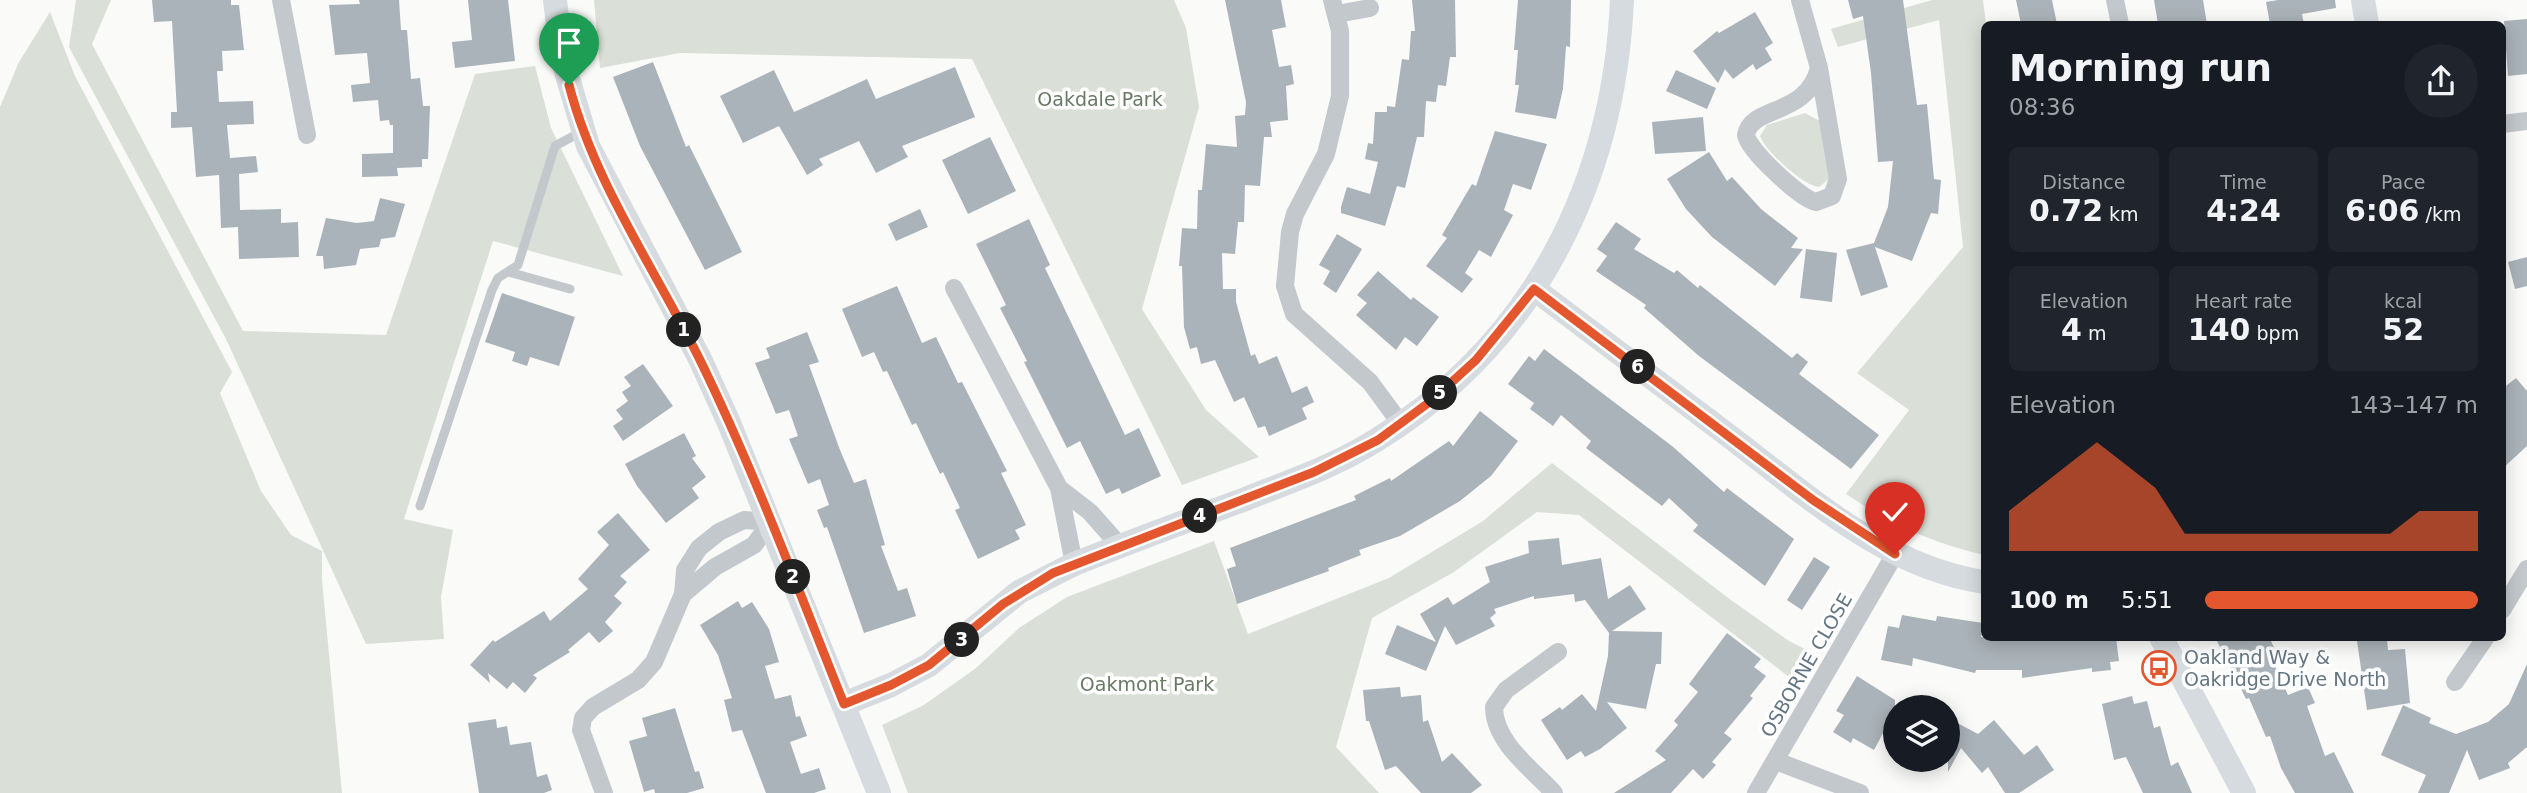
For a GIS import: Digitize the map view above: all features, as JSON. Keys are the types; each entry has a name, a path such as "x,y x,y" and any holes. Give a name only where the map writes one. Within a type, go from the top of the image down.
{"street":[{"path":"281,0 307,135"},
{"path":"555,0 562,58 582,131 597,166 699,359 771,522 878,793"},
{"path":"844,704 891,685 929,665 1020,592 1074,564 1314,472 1378,440 1401,424 1476,360 1534,289 1577,209 1597,157 1616,72 1622,0"},
{"path":"1800,0 1819,68 1838,182 1832,195 1816,202 1803,197 1750,146 1746,135 1748,126 1755,119 1806,95 1819,68"},
{"path":"2115,0 2119,21"},
{"path":"2363,0 2366,21"},
{"path":"1370,8 1334,7 1342,75 1336,118 1326,154 1290,232 1287,298 1294,314 1370,382 1401,424"},
{"path":"2506,124 2527,121"},
{"path":"954,288 1059,488 1074,564"},
{"path":"1534,289 1813,500 1895,554 1941,572 1981,581"},
{"path":"1059,488 1090,512 1120,547"},
{"path":"604,793 581,730 583,718 593,707 630,686 654,662 682,594 685,570 708,540 744,520 771,522"},
{"path":"682,594 715,567 754,545 771,522"},
{"name":"OSBORNE CLOSE","path":"1756,793 1776,761 1794,723 1895,554"},
{"path":"2506,597 2527,569"},
{"path":"2163,641 2244,793"},
{"path":"2455,682 2483,641"},
{"path":"1554,793 1505,740 1496,723 1494,707 1507,690 1558,652"},
{"name":"OSBORNE CLOSE","path":"1776,761 1860,793"}],"lane":[{"path":"420,506 492,290 498,278 518,265 555,146 582,131"},
{"path":"509,272 570,289"}],"green space":[{"path":"76,0 111,0 92,44 243,331 386,335 475,74 535,66 551,128 623,276 493,241 404,519 453,530 441,597 444,639 366,644 226,339 69,47"},
{"name":"Oakdale Park","path":"594,0 1174,0 1186,28 1199,107 1142,309 1206,410 1259,457 1182,485 972,59 680,53 600,68"},
{"path":"1932,0 1983,0 1986,21 1981,21 1981,554 1947,545 1912,531 1846,494 1909,410 1857,373 1963,247 1939,20 1838,47 1831,29"},
{"path":"50,12 75,76 232,372 220,393 261,491 291,535 322,551 322,580 342,793 0,793 0,107 19,62"},
{"path":"1805,113 1820,121 1829,179 1819,187 1805,181 1786,167 1769,150 1760,136 1767,125"},
{"name":"Oakmont Park","path":"1552,463 1731,600 1789,641 1811,652 1793,680 1579,515 1537,512 1454,572 1372,618 1336,747 1379,793 908,793 882,725 924,705 976,668 1019,628 1067,597 1214,541 1248,634 1389,578 1483,521"}],"building":[{"path":"152,0 231,0 231,5 239,5 244,50 222,51 223,71 217,71 219,102 253,101 254,124 227,125 230,158 256,156 258,172 239,174 240,210 281,209 281,223 298,222 299,257 239,259 238,227 221,228 219,175 196,177 192,127 171,128 171,112 177,112 172,21 154,22"},
{"path":"359,0 399,0 401,30 407,30 411,79 420,78 423,106 430,106 428,159 422,159 422,167 397,168 398,176 362,177 362,154 393,153 393,125 390,125 389,120 380,121 378,100 353,102 351,85 370,83 367,53 335,55 329,5 360,4"},
{"path":"468,0 508,0 515,61 455,68 452,42 472,40"},
{"path":"1225,0 1281,0 1286,27 1272,30 1279,67 1291,65 1294,84 1286,86 1288,120 1270,122 1272,137 1264,137 1260,186 1245,185 1244,222 1238,222 1235,254 1222,253 1223,289 1236,289 1236,302 1251,356 1255,354 1259,364 1277,356 1292,393 1307,386 1314,402 1302,408 1307,419 1269,436 1265,426 1258,428 1244,397 1234,402 1215,360 1201,364 1197,347 1190,349 1184,327 1182,266 1179,266 1182,228 1197,229 1198,190 1202,190 1206,144 1237,147 1235,116 1245,115 1246,102"},
{"path":"1412,0 1455,0 1456,57 1450,57 1446,86 1438,85 1436,102 1426,101 1424,137 1417,137 1405,188 1397,186 1385,226 1341,213 1341,207 1347,187 1370,194 1378,162 1365,159 1368,143 1373,144 1375,112 1387,112 1387,106 1395,107 1402,59 1409,60 1411,31 1415,31"},
{"path":"1518,0 1571,0 1570,47 1566,46 1563,89 1556,119 1515,112 1519,85 1515,85 1518,50 1514,50"},
{"path":"1848,0 1903,0 1917,105 1927,104 1934,179 1941,180 1938,214 1931,213 1912,261 1875,247 1888,287 1861,296 1846,250 1874,243 1888,207 1893,161 1878,162 1871,73 1863,16 1853,19"},
{"path":"2016,0 2052,0 2056,21 2020,21"},
{"path":"2154,0 2203,0 2206,21 2158,21"},
{"path":"2335,0 2336,8 2302,14 2303,21 2269,21 2266,2"},
{"path":"1755,12 1773,43 1765,48 1772,60 1756,70 1753,64 1733,79 1725,69 1718,83 1693,51 1717,31 1719,33"},
{"path":"2527,19 2527,74 2508,76 2504,21"},
{"path":"653,62 686,147 689,145 742,252 705,270 640,146 613,77"},
{"path":"955,67 975,117 902,146 908,157 876,173 859,141 819,159 823,165 807,175 779,126 743,143 720,96 774,70 794,112 867,79 876,99"},
{"path":"1676,70 1716,88 1707,109 1666,91"},
{"path":"1703,117 1706,151 1655,154 1652,122"},
{"path":"1495,131 1547,144 1531,190 1513,184 1504,210 1513,215 1491,257 1479,250 1465,273 1473,279 1462,293 1426,266 1447,238 1442,235 1472,184 1476,186"},
{"path":"990,137 1016,191 968,214 942,160"},
{"path":"1709,152 1727,181 1732,177 1761,209 1798,238 1791,248 1803,249 1775,286 1712,237 1686,209 1667,179"},
{"path":"380,198 405,204 395,237 381,239 379,247 360,249 356,265 324,269 323,256 316,256 326,218 357,223 374,221"},
{"path":"920,209 928,227 896,241 888,224"},
{"path":"1029,219 1050,265 1045,268 1125,435 1139,428 1161,476 1122,494 1119,488 1106,494 1080,441 1067,448 1024,362 1027,361 1000,308 1006,305 976,244"},
{"path":"1616,222 1641,239 1634,249 1674,273 1677,270 1698,288 1700,285 1792,358 1797,353 1808,362 1799,374 1879,435 1851,469 1699,356 1644,308 1646,305 1596,271 1607,256 1597,249"},
{"path":"1337,234 1362,249 1336,293 1323,284 1330,271 1319,265"},
{"path":"1806,249 1837,253 1832,302 1800,298"},
{"path":"2527,257 2527,286 2515,289 2508,262"},
{"path":"1378,271 1411,300 1413,297 1439,317 1417,346 1405,337 1396,350 1356,315 1367,303 1357,295"},
{"path":"897,286 922,343 936,337 958,383 962,382 1007,471 1001,473 1026,525 1015,530 1020,539 978,559 955,510 960,508 943,472 940,474 916,423 912,425 887,371 883,372 874,352 862,357 842,309"},
{"path":"502,293 575,317 559,366 530,357 527,366 512,361 515,352 485,342"},
{"path":"807,332 819,362 809,365 840,450 854,483 866,479 885,545 881,546 898,591 907,588 916,616 864,633 827,527 824,528 817,510 829,505 820,479 808,484 789,439 798,436 789,410 776,414 755,363 770,358 766,348"},
{"path":"1544,349 1672,446 1724,492 1727,488 1794,539 1765,586 1693,531 1698,525 1669,498 1662,506 1586,448 1591,441 1561,415 1553,426 1530,409 1534,403 1508,384 1529,356 1535,361"},
{"path":"643,364 673,406 623,441 613,426 623,419 616,410 628,401 622,392 631,386 624,377"},
{"path":"2516,378 2527,391 2527,446 2506,465 2506,386"},
{"path":"1480,411 1518,441 1491,476 1460,501 1400,536 1359,550 1361,555 1328,568 1329,571 1237,604 1227,569 1236,566 1230,548 1356,500 1354,496 1390,478 1391,481 1449,441 1453,446"},
{"path":"684,433 696,456 692,458 706,477 692,488 699,498 666,523 637,486 625,464"},
{"path":"618,513 650,550 620,576 627,582 614,596 622,603 605,622 613,631 599,643 589,632 568,650 570,652 533,675 537,678 525,693 513,682 507,689 488,673 490,683 470,665 493,640 495,642 544,611 550,621 588,589 578,579 609,545 597,532"},
{"path":"1559,538 1562,565 1601,558 1608,599 1630,585 1646,609 1612,631 1662,632 1661,664 1656,664 1646,709 1607,702 1627,728 1585,757 1581,751 1567,760 1541,720 1560,707 1562,710 1582,694 1596,711 1608,656 1609,633 1585,600 1575,602 1574,594 1534,599 1534,596 1494,609 1496,613 1490,618 1495,626 1456,645 1445,626 1426,671 1385,654 1397,625 1436,642 1420,614 1448,597 1453,605 1490,582 1485,567 1529,553 1528,541"},
{"path":"1814,557 1830,567 1802,610 1787,600"},
{"path":"738,601 742,608 752,602 769,629 779,662 765,666 775,699 791,695 796,717 800,716 807,736 790,742 801,774 819,768 826,789 814,793 766,793 742,730 732,732 724,700 732,698 718,655 700,625"},
{"path":"1902,615 1936,621 1937,616 1981,623 1981,641 2116,641 2119,661 2110,662 2111,670 2092,672 2092,668 2022,678 2022,670 1976,670 1975,673 1913,658 1912,666 1881,660 1888,626 1899,628"},
{"path":"1727,633 1761,659 1754,667 1766,676 1750,696 1753,698 1724,733 1732,739 1712,762 1716,765 1703,779 1693,769 1671,793 1614,793 1666,760 1655,751 1678,725 1674,721 1698,692 1689,684"},
{"path":"2217,641 2271,641 2278,656 2272,659 2288,695 2308,687 2315,703 2307,706 2325,756 2334,752 2354,793 2295,793 2281,768 2270,736 2266,737 2249,698 2246,699"},
{"path":"2357,641 2387,641 2388,650 2405,649 2410,703 2367,710"},
{"path":"2527,664 2527,747 2508,763 2510,768 2479,780 2467,750 2449,793 2418,793 2426,775 2381,755 2403,705 2431,718 2429,723 2456,734 2488,722 2509,704"},
{"path":"1857,676 1887,695 1883,695 1883,733 1874,750 1853,738 1851,743 1833,732 1844,715 1836,711"},
{"path":"1400,687 1401,697 1421,695 1423,722 1428,720 1442,762 1452,753 1482,785 1471,793 1421,793 1396,766 1385,770 1369,721 1366,721 1363,690"},
{"path":"2132,696 2134,704 2147,701 2154,728 2160,726 2171,766 2178,762 2192,793 2143,793 2126,757 2114,760 2102,704"},
{"path":"675,708 695,772 699,771 704,788 687,793 655,793 654,789 644,792 629,741 647,736 642,718"},
{"path":"496,719 497,728 507,726 510,745 531,742 537,777 547,774 552,790 544,793 479,793 468,723"},
{"path":"1994,720 2024,755 2037,745 2054,770 2019,793 2005,793 1988,767 1982,773 1961,748 1960,724 1978,734"}],"place":[{"name":"Oakland Way & Oakridge Drive North","path":"2159,668"}],"route":[{"path":"569,85 582,131 597,166 699,359 744,455 844,704 911,676 929,665 949,652 1003,604 1053,573 1314,472 1378,440 1431,401 1476,360 1498,338 1534,289 1813,500 1895,554"}]}
